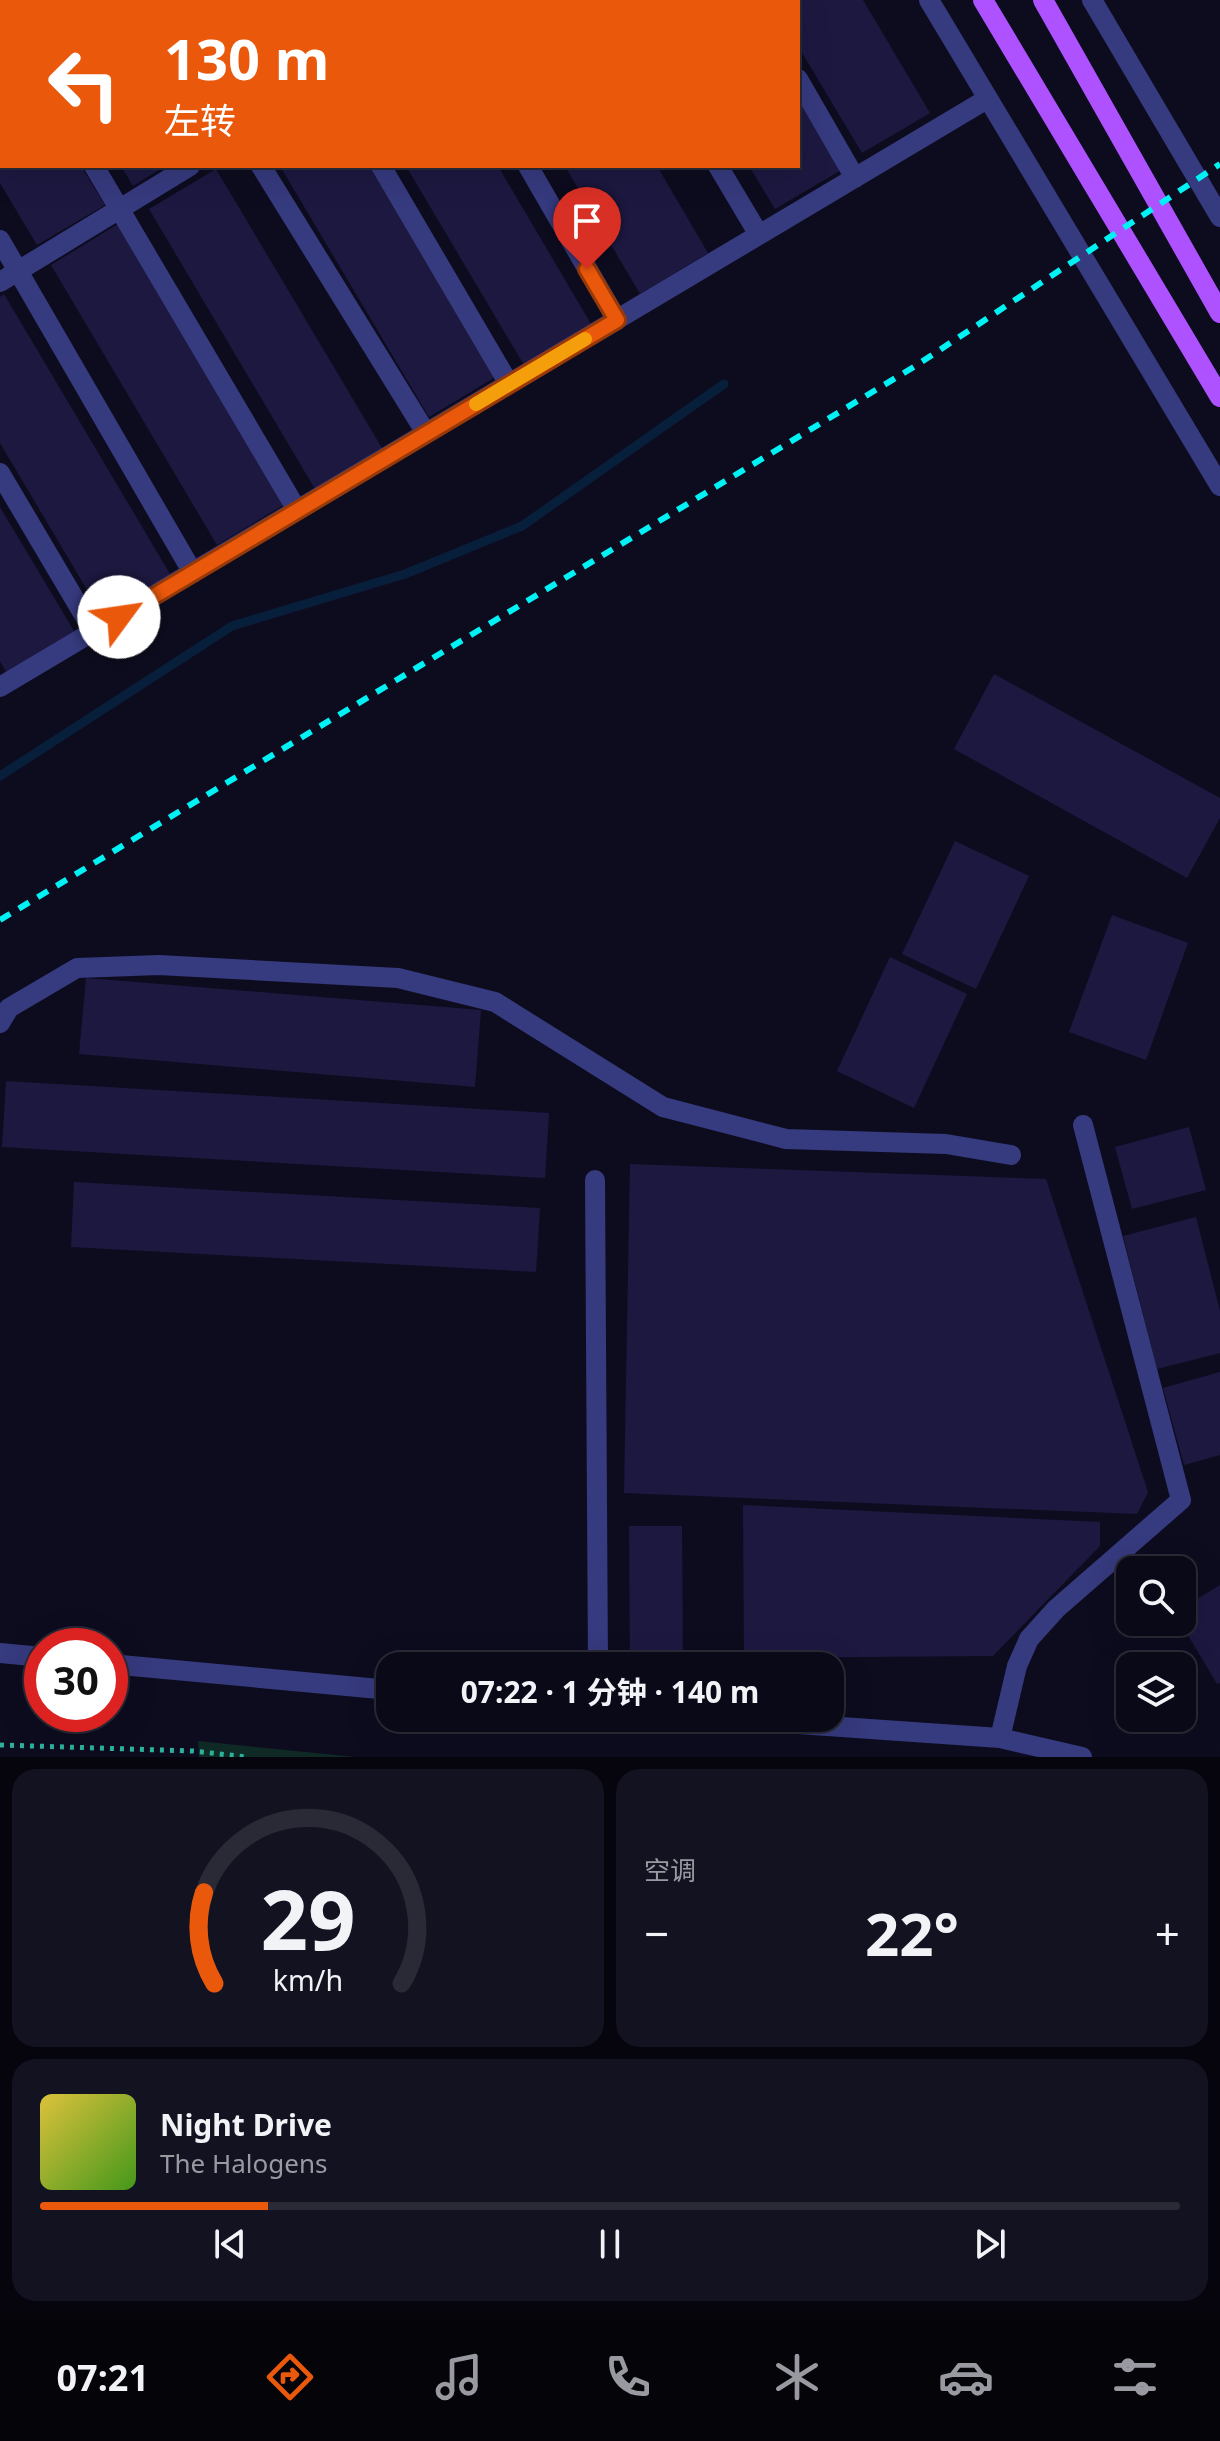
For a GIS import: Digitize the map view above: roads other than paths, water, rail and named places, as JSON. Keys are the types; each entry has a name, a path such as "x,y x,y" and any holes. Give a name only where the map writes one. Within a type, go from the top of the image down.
{"main road":[{"path":"983,0 1220,397"},
{"path":"1043,0 1220,313"}],"street":[{"path":"929,0 1220,486"},
{"path":"1092,0 1220,217"},
{"path":"800,82 855,178"},
{"path":"0,687 987,99"},
{"path":"95,168 297,510"},
{"path":"9,276 187,168"},
{"path":"262,168 426,433"},
{"path":"382,168 509,384"},
{"path":"529,168 617,320"},
{"path":"719,168 759,235"},
{"path":"0,240 9,276 193,573"},
{"path":"0,473 94,632"},
{"path":"0,1023 9,1008 77,968 159,965 398,978 495,1002 663,1107 786,1139 946,1144 1011,1155"},
{"path":"1000,1738 1017,1666 1029,1639 1056,1609 1181,1500 1083,1125"},
{"path":"595,1180 598,1652"},
{"path":"0,1653 24,1655"},
{"path":"128,1666 376,1689"},
{"path":"844,1727 1000,1738 1082,1757"}],"waterway":[{"path":"0,776 232,626 405,574 522,526 724,384"}],"railway":[{"path":"0,920 917,365 1220,164"}]}
